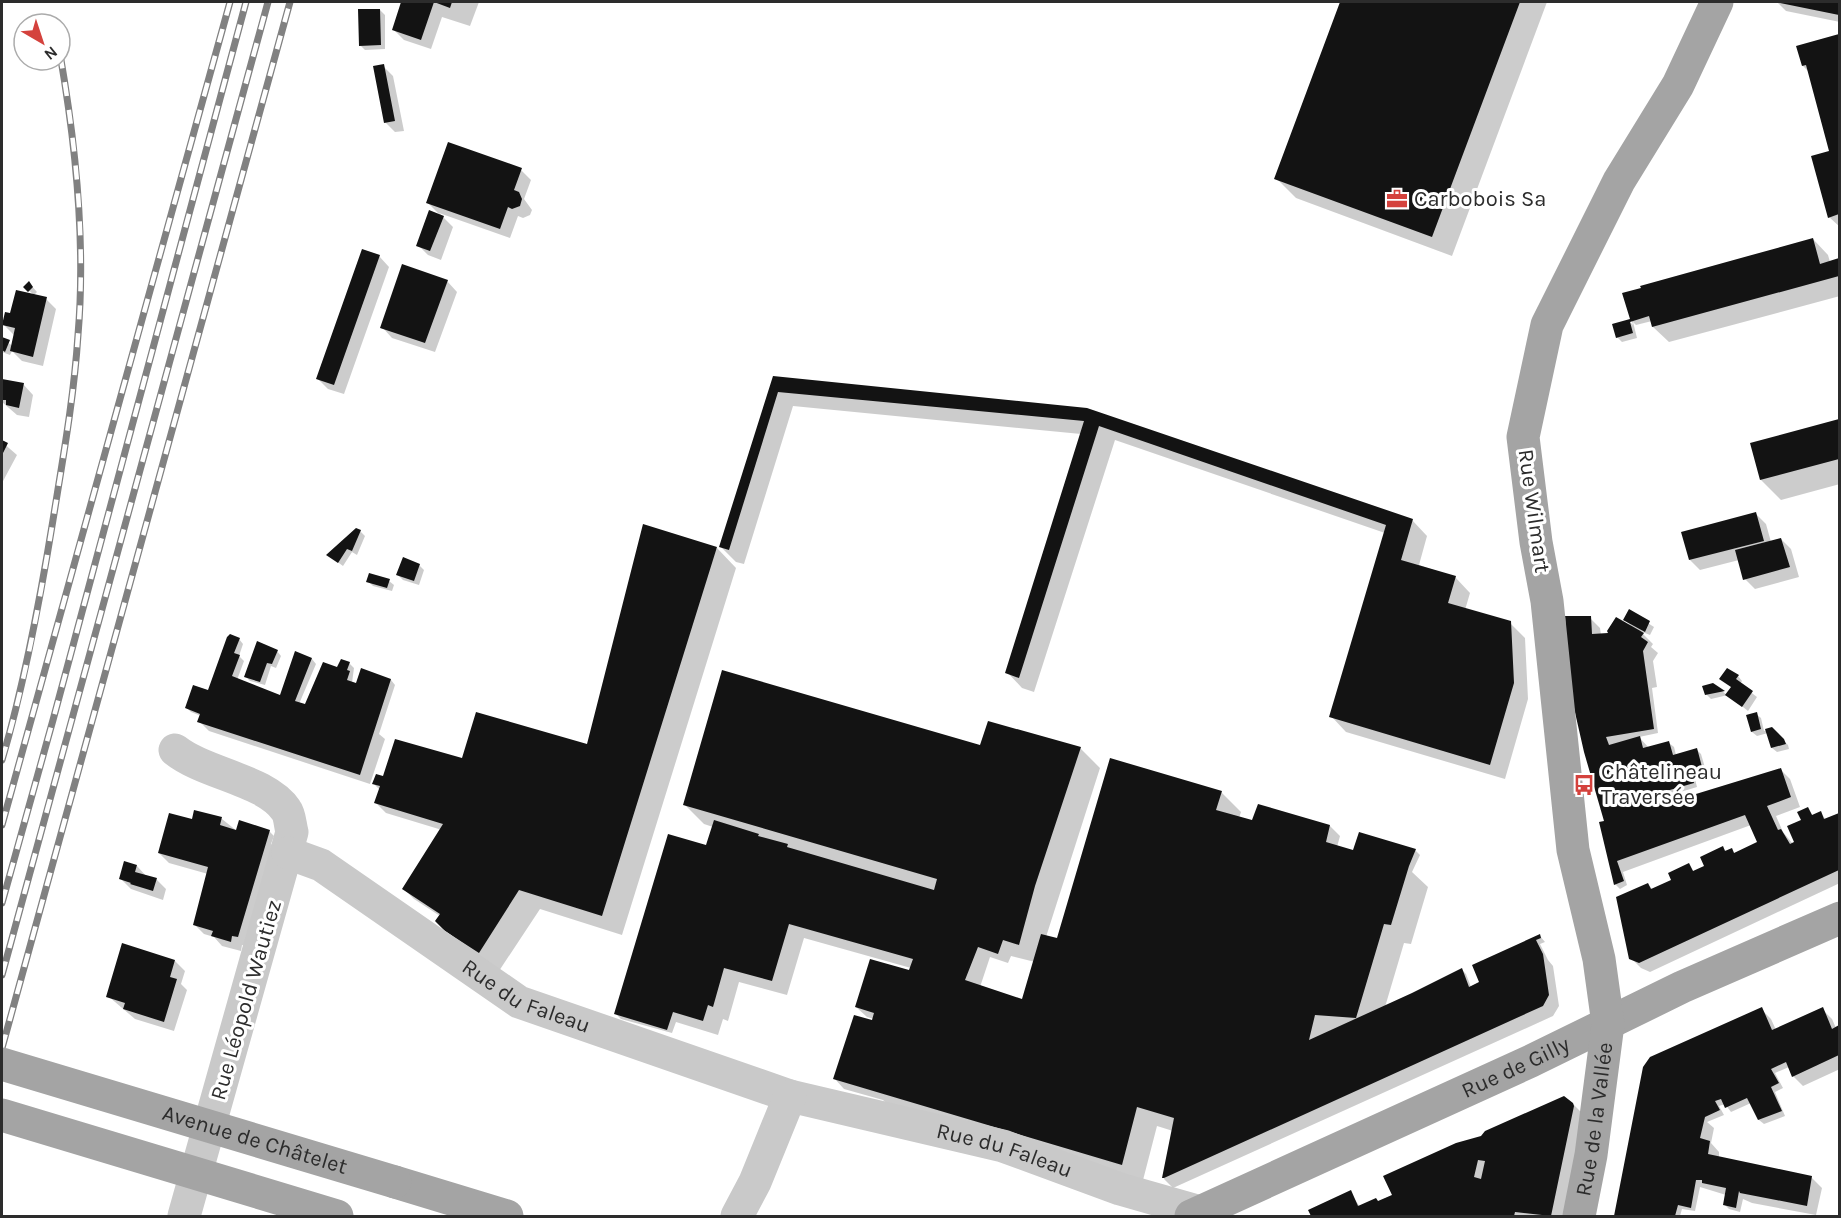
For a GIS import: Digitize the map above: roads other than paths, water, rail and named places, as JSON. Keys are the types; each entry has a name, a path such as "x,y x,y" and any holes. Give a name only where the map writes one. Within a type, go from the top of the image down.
{"main road":[{"name":"Rue Wilmart","path":"1608,1024 1599,959 1573,850 1547,600 1536,542 1523,437 1547,325 1619,181 1678,85 1717,2"},
{"name":"Rue de Gilly","path":"1203,1215 1682,987 1839,918"},
{"name":"Rue de la Vallée","path":"1579,1216 1591,1155 1608,1024"},
{"name":"Avenue de Châtelet","path":"2,1064 507,1216"},
{"path":"2,1115 337,1216"}],"street":[{"name":"Rue Léopold Wautiez","path":"175,750 188,760 272,794 287,811 292,832 184,1216"},
{"name":"Rue du Faleau","path":"288,852 321,865 519,1002 790,1096 1003,1146 1120,1189 1203,1215"},
{"path":"737,1216 755,1182 790,1096"}],"railway":[{"path":"2,825 230,2"},
{"path":"2,903 246,2"},
{"path":"2,975 268,2"},
{"path":"2,1048 290,2"},
{"path":"2,760 18,701 37,611 64,451 76,358 80,300 80,229 75,159 63,72"}],"place":[{"name":"Carbobois Sa","path":"1397,199"},
{"name":"Châtelineau Traversée","path":"1584,785"}]}
